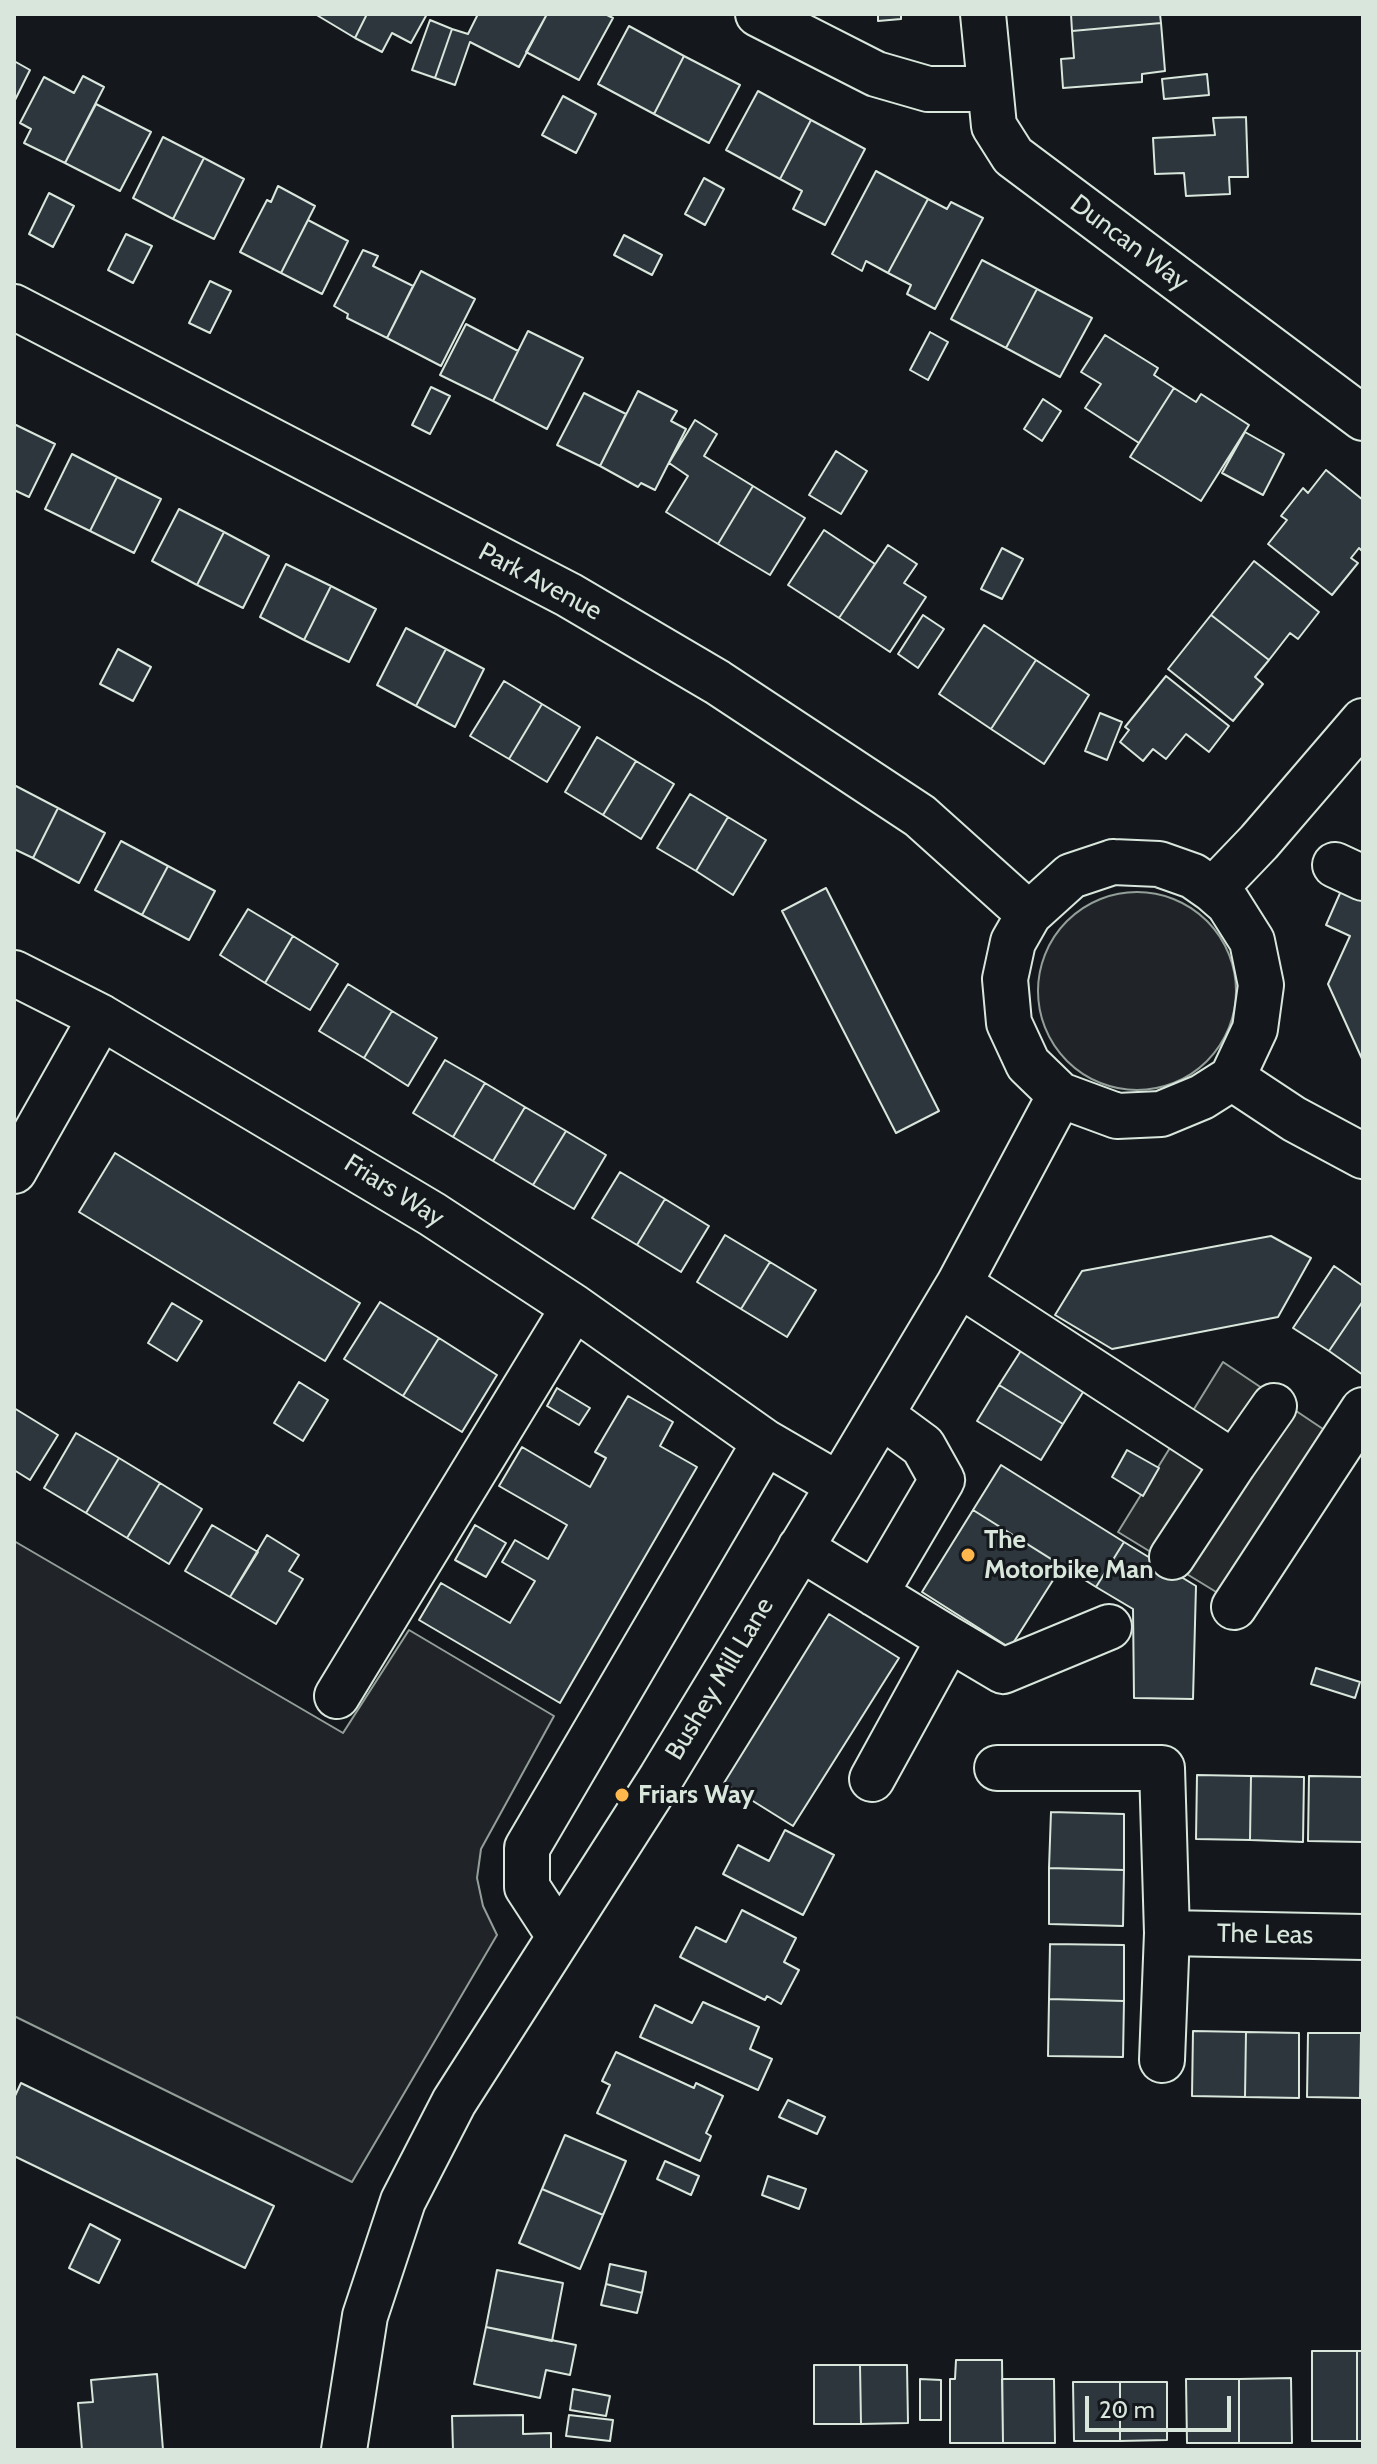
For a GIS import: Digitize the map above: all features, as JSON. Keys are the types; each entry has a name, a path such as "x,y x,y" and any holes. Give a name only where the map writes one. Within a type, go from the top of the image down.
{"street":[{"path":"758,14 876,74 928,89 990,89"},
{"name":"Duncan Way","path":"983,14 994,126 1013,156 1363,418"},
{"name":"Park Avenue","path":"14,307 569,595 717,682 920,816 1029,914"},
{"path":"1213,890 1259,842 1363,721"},
{"path":"1113,862 1159,864 1193,876 1213,890 1228,903 1252,941 1261,985 1255,1029 1232,1078 1202,1097 1161,1114 1117,1116 1060,1095 1028,1064 1009,1023 1005,979 1013,942 1029,914 1071,876 1113,862"},
{"name":"Friars Way","path":"14,973 101,1017 289,1126 574,1307 765,1442 839,1485"},
{"path":"14,1171 101,1017"},
{"path":"1232,1078 1294,1119 1363,1156"},
{"name":"Bushey Mill Lane","path":"344,2450 365,2316 403,2201 454,2102 661,1778 839,1485 959,1284 1060,1095"},
{"path":"959,1284 1234,1463"},
{"path":"337,1696 574,1307"},
{"path":"1172,1557 1274,1406"},
{"path":"1234,1607 1363,1410"},
{"path":"875,1594 942,1480 923,1446 881,1415"},
{"path":"559,1936 527,1887 527,1848 765,1442"},
{"path":"800,1548 1003,1671 1109,1627"},
{"path":"872,1779 949,1639"},
{"path":"997,1768 1162,1768 1167,1933 1162,2060"},
{"name":"The Leas","path":"1167,1933 1363,1937"}],"shaded area":[{"path":"1137,892 1175,900 1207,921 1228,953 1236,991 1228,1029 1207,1061 1175,1082 1137,1090 1099,1082 1067,1061 1046,1029 1038,991 1046,953 1067,921 1099,900"},
{"path":"1223,1362 1332,1435 1226,1598 1118,1532"},
{"path":"14,1541 343,1733 409,1630 554,1716 481,1849 477,1878 483,1906 497,1935 352,2182 14,2016"}],"building":[{"path":"315,14 367,14 355,38"},
{"path":"367,14 427,14 411,43 392,33 382,52 355,38"},
{"path":"478,14 547,14 519,67 470,42 455,85 435,78 452,29 468,34"},
{"path":"547,14 605,14 613,18 579,80 526,52"},
{"path":"878,14 901,14 901,19 878,21"},
{"path":"1071,14 1160,14 1161,23 1072,31"},
{"path":"430,20 452,29 435,78 412,70"},
{"path":"1161,23 1165,71 1142,74 1142,82 1063,88 1061,59 1074,58 1072,31"},
{"path":"629,26 684,56 654,114 598,84"},
{"path":"684,56 740,85 709,143 654,114"},
{"path":"14,61 30,70 14,102"},
{"path":"1207,74 1209,95 1164,99 1162,79"},
{"path":"83,76 104,87 65,163 24,143 31,129 20,123 44,77 74,93"},
{"path":"758,91 811,120 780,179 726,150"},
{"path":"563,96 596,114 576,153 542,135"},
{"path":"96,104 151,132 120,191 65,163"},
{"path":"1246,117 1248,177 1229,177 1230,194 1186,196 1184,173 1155,174 1153,138 1215,135 1213,118"},
{"path":"811,120 865,149 825,225 793,209 802,191 780,179"},
{"path":"163,137 204,158 173,219 133,198"},
{"path":"204,158 244,179 214,239 173,219"},
{"path":"876,171 928,199 888,273 866,261 862,271 832,254"},
{"path":"704,178 724,189 705,225 685,214"},
{"path":"278,186 315,206 281,273 240,252 267,200 271,202"},
{"path":"49,193 74,206 53,247 29,234"},
{"path":"928,199 947,209 951,202 983,218 935,309 907,294 911,285 888,273"},
{"path":"308,220 348,241 322,294 281,273"},
{"path":"126,234 152,246 133,283 108,270"},
{"path":"624,235 662,255 652,275 614,255"},
{"path":"363,250 378,256 373,266 413,286 387,338 347,318 348,314 334,306"},
{"path":"982,260 1037,289 1006,348 951,319"},
{"path":"421,271 475,299 441,366 387,338"},
{"path":"210,281 231,291 210,333 189,323"},
{"path":"1037,289 1092,318 1060,377 1006,348"},
{"path":"466,324 518,351 493,401 440,375"},
{"path":"528,331 583,358 547,429 493,401"},
{"path":"930,332 948,342 928,380 910,370"},
{"path":"1105,335 1158,368 1154,375 1174,388 1139,443 1085,408 1101,384 1081,372"},
{"path":"431,387 450,396 430,434 412,425"},
{"path":"1174,388 1196,402 1201,394 1249,425 1201,501 1130,457"},
{"path":"638,391 677,411 671,421 686,429 655,490 641,483 638,487 600,466"},
{"path":"584,393 626,414 600,466 557,445"},
{"path":"1043,399 1061,411 1042,441 1024,429"},
{"path":"695,420 717,434 704,456 753,486 718,544 666,512 688,476 669,463"},
{"path":"14,424 55,444 29,497 14,490"},
{"path":"1245,432 1284,454 1263,495 1222,473"},
{"path":"836,451 867,471 841,514 809,495"},
{"path":"72,454 117,477 90,531 45,509"},
{"path":"1326,470 1363,500 1363,552 1359,548 1351,558 1358,563 1332,595 1268,544 1287,520 1281,516 1303,488 1308,493"},
{"path":"117,477 161,499 134,553 90,531"},
{"path":"753,486 805,518 770,575 718,544"},
{"path":"179,509 224,532 197,585 152,561"},
{"path":"824,530 875,564 839,618 788,585"},
{"path":"224,532 269,556 243,608 197,585"},
{"path":"888,545 917,564 904,583 926,597 890,652 839,618"},
{"path":"1002,548 1023,559 1002,599 981,589"},
{"path":"1254,561 1319,612 1298,639 1290,633 1269,660 1211,615"},
{"path":"286,564 331,586 304,640 260,617"},
{"path":"331,586 376,609 349,662 304,640"},
{"path":"923,615 944,629 918,668 898,654"},
{"path":"1211,615 1269,660 1255,677 1263,684 1233,721 1168,669"},
{"path":"984,625 1036,660 991,729 939,694"},
{"path":"406,628 446,649 416,706 377,685"},
{"path":"118,649 151,667 133,701 100,684"},
{"path":"446,649 484,669 455,727 416,706"},
{"path":"1036,660 1089,695 1044,764 991,729"},
{"path":"1166,676 1229,726 1209,752 1186,734 1166,759 1153,749 1143,761 1120,742 1129,730 1125,727"},
{"path":"504,681 542,704 509,759 470,736"},
{"path":"542,704 580,727 547,782 509,759"},
{"path":"1100,713 1122,722 1107,760 1085,751"},
{"path":"597,737 636,761 603,815 565,792"},
{"path":"636,761 674,784 641,839 603,815"},
{"path":"14,785 58,808 33,858 14,849"},
{"path":"690,794 728,817 696,871 657,848"},
{"path":"58,808 105,833 79,883 33,858"},
{"path":"728,817 766,840 733,895 696,871"},
{"path":"121,841 168,866 142,915 95,890"},
{"path":"168,866 215,891 189,940 142,915"},
{"path":"826,888 939,1111 896,1133 782,911"},
{"path":"1341,891 1363,901 1363,1061 1328,984 1350,936 1326,925"},
{"path":"248,909 293,936 265,983 220,955"},
{"path":"293,936 338,964 310,1010 265,983"},
{"path":"348,984 392,1011 364,1058 319,1031"},
{"path":"392,1011 437,1038 408,1086 364,1058"},
{"path":"445,1060 485,1083 453,1137 413,1113"},
{"path":"485,1083 525,1107 493,1161 453,1137"},
{"path":"525,1107 566,1131 533,1185 493,1161"},
{"path":"566,1131 606,1155 574,1209 533,1185"},
{"path":"115,1153 360,1303 325,1361 79,1212"},
{"path":"620,1172 665,1199 637,1245 592,1218"},
{"path":"665,1199 709,1226 681,1272 637,1245"},
{"path":"725,1235 770,1262 741,1309 697,1282"},
{"path":"1271,1236 1311,1258 1278,1317 1112,1349 1055,1315 1082,1271"},
{"path":"770,1262 816,1290 787,1337 741,1309"},
{"path":"1334,1266 1363,1286 1363,1301 1329,1351 1293,1328"},
{"path":"1363,1301 1363,1375 1329,1351"},
{"path":"380,1302 439,1338 403,1396 344,1359"},
{"path":"172,1303 202,1321 177,1361 148,1343"},
{"path":"439,1338 497,1375 462,1432 403,1396"},
{"path":"1022,1349 1085,1389 1063,1424 999,1385"},
{"path":"299,1382 328,1400 303,1441 274,1423"},
{"path":"999,1385 1063,1424 1041,1460 977,1421"},
{"path":"557,1388 590,1408 579,1425 547,1406"},
{"path":"628,1396 673,1422 660,1446 697,1467 560,1703 419,1620 441,1583 510,1623 535,1581 502,1562 515,1540 548,1559 567,1525 499,1486 522,1447 590,1487 606,1458 595,1452"},
{"path":"14,1408 58,1435 30,1480 14,1470"},
{"path":"76,1433 119,1458 86,1513 44,1488"},
{"path":"1127,1450 1159,1468 1143,1496 1112,1477"},
{"path":"119,1458 160,1483 127,1538 86,1513"},
{"path":"1001,1465 1124,1542 1096,1587 973,1510"},
{"path":"160,1483 202,1509 169,1564 127,1538"},
{"path":"973,1510 1062,1566 1010,1648 922,1592"},
{"path":"212,1525 258,1552 230,1597 185,1571"},
{"path":"475,1525 506,1543 486,1577 455,1560"},
{"path":"267,1535 299,1555 289,1571 303,1579 276,1624 230,1597"},
{"path":"1124,1542 1196,1586 1193,1699 1134,1698 1133,1609 1096,1587"},
{"path":"829,1614 899,1658 793,1826 724,1783"},
{"path":"1316,1668 1360,1682 1355,1698 1311,1684"},
{"path":"1197,1775 1251,1776 1250,1840 1196,1839"},
{"path":"1251,1776 1304,1777 1303,1842 1250,1840"},
{"path":"1309,1776 1363,1777 1362,1842 1308,1841"},
{"path":"1051,1812 1124,1814 1124,1870 1049,1868"},
{"path":"785,1830 834,1855 803,1915 723,1874 738,1845 769,1861"},
{"path":"1049,1868 1124,1870 1123,1926 1049,1924"},
{"path":"742,1910 796,1938 784,1962 799,1970 781,2004 767,1996 765,2000 680,1957 696,1927 726,1942"},
{"path":"1050,1944 1124,1945 1124,2001 1049,1999"},
{"path":"1049,1999 1124,2001 1123,2057 1048,2056"},
{"path":"703,2002 759,2027 750,2049 772,2059 758,2090 640,2037 655,2005 692,2023"},
{"path":"1193,2031 1246,2032 1245,2097 1192,2096"},
{"path":"1246,2032 1299,2033 1299,2098 1245,2097"},
{"path":"1308,2033 1361,2033 1360,2098 1307,2097"},
{"path":"1363,2033 1363,2098 1360,2098"},
{"path":"616,2052 694,2088 696,2083 723,2096 706,2133 711,2136 700,2161 597,2113 610,2085 602,2081"},
{"path":"21,2083 274,2206 245,2268 14,2156 14,2098"},
{"path":"788,2100 825,2117 817,2134 779,2117"},
{"path":"565,2135 626,2161 603,2215 542,2189"},
{"path":"665,2161 699,2176 691,2195 657,2179"},
{"path":"768,2176 806,2189 799,2209 762,2195"},
{"path":"542,2189 603,2215 580,2269 519,2243"},
{"path":"90,2224 120,2240 99,2283 69,2268"},
{"path":"610,2264 646,2272 642,2293 606,2284"},
{"path":"497,2270 563,2283 552,2341 486,2327"},
{"path":"606,2284 642,2293 637,2313 601,2305"},
{"path":"486,2327 576,2345 570,2375 546,2370 540,2398 474,2384"},
{"path":"1312,2351 1357,2351 1357,2441 1312,2441"},
{"path":"1357,2351 1363,2351 1363,2441 1357,2441"},
{"path":"956,2360 1002,2360 1003,2443 950,2443 950,2379 955,2379"},
{"path":"814,2365 860,2365 861,2424 814,2424"},
{"path":"860,2365 907,2365 908,2423 861,2424"},
{"path":"157,2374 163,2450 82,2450 78,2403 93,2402 91,2380"},
{"path":"1291,2378 1292,2443 1239,2443 1239,2379"},
{"path":"920,2379 941,2380 941,2420 920,2420"},
{"path":"1002,2379 1054,2379 1055,2443 1003,2443"},
{"path":"1186,2379 1239,2379 1239,2443 1187,2443"},
{"path":"1073,2382 1120,2382 1120,2441 1074,2441"},
{"path":"1120,2382 1167,2382 1167,2440 1120,2441"},
{"path":"573,2389 610,2396 606,2416 570,2410"},
{"path":"523,2415 523,2434 551,2433 551,2450 453,2450 452,2416"},
{"path":"569,2415 613,2420 610,2441 566,2436"}],"place":[{"name":"The Motorbike Man","path":"968,1555"},
{"name":"Friars Way","path":"622,1795"}]}
